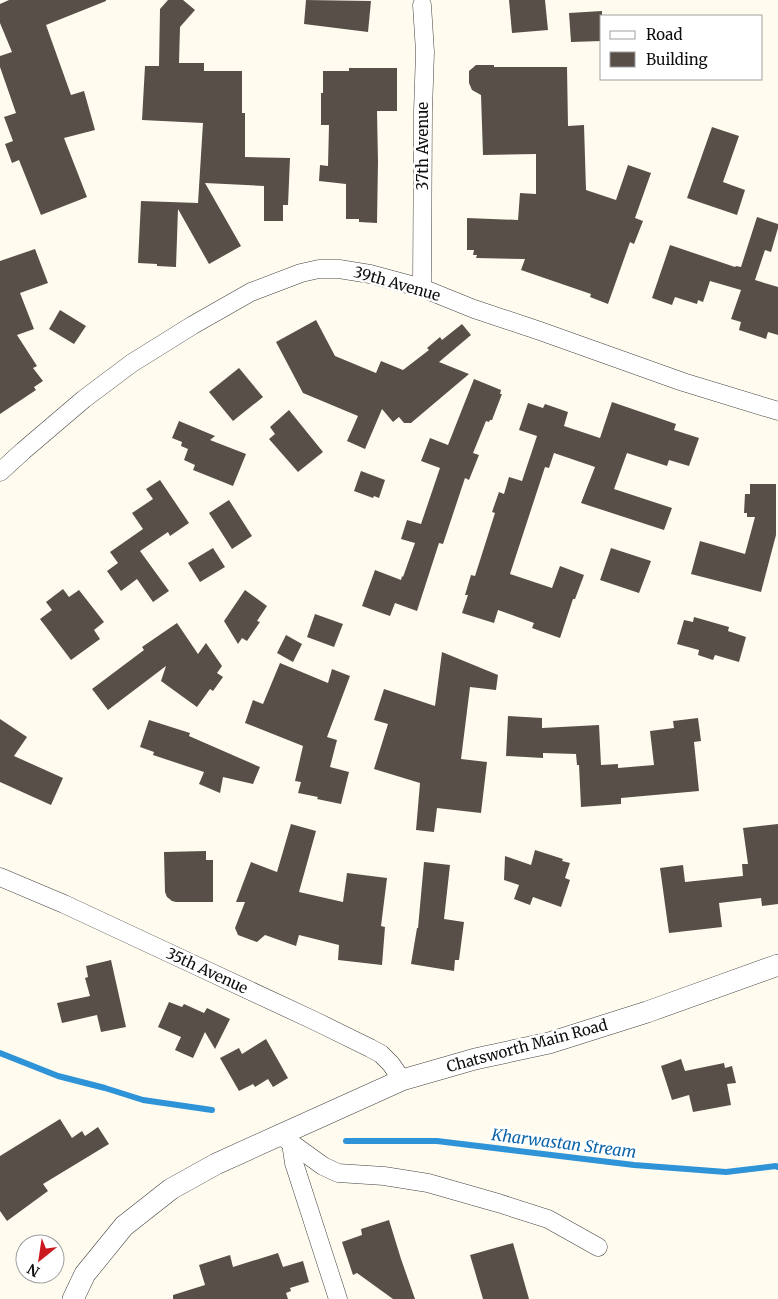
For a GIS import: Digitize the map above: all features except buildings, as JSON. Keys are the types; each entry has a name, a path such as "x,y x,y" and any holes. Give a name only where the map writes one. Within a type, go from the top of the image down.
{"street":[{"name":"37th Avenue","path":"422,5 425,52 422,288"},
{"name":"39th Avenue","path":"0,472 84,399 132,363 250,292 301,273 319,269 339,269 370,274 422,288 474,309 684,382 778,411"},
{"name":"35th Avenue","path":"0,877 64,904 370,1048 381,1054 402,1080"},
{"name":"Chatsworth Main Road","path":"73,1299 85,1274 124,1226 171,1189 216,1164 285,1139 402,1080 475,1059 549,1043 647,1012 778,965"},
{"path":"285,1139 322,1166 338,1173 384,1176 428,1183 498,1203 548,1219 598,1248"},
{"path":"285,1139 338,1299"}],"waterway":[{"name":"Kharwastan Stream","path":"0,1053 58,1076 143,1100 212,1110"},
{"name":"Kharwastan Stream","path":"346,1141 437,1141 634,1165 726,1172 778,1167"}]}
